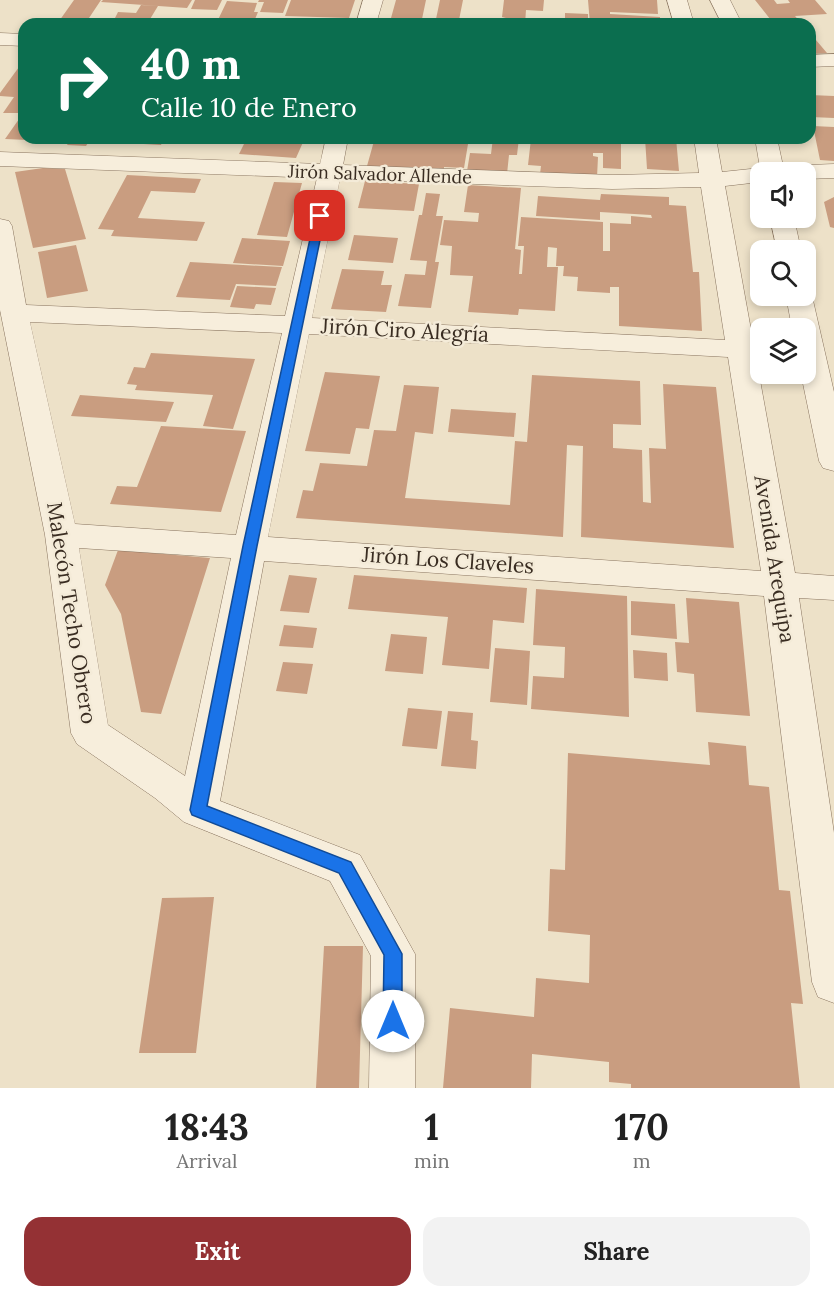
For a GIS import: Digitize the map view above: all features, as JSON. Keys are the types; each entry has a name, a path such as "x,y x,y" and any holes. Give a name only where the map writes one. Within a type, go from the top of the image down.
{"street":[{"path":"368,18 373,0"},
{"path":"677,0 682,18"},
{"path":"720,0 729,18"},
{"path":"0,39 18,40"},
{"path":"816,61 834,60"},
{"path":"198,810 250,546 335,144"},
{"name":"Avenida Arequipa","path":"706,144 711,180 750,349"},
{"path":"767,144 771,162"},
{"name":"Jirón Salvador Allende","path":"0,159 612,182 711,180 750,176"},
{"path":"816,171 834,171"},
{"name":"Malecón Techo Obrero","path":"0,226 14,313 62,535 90,733 169,786 198,810 345,868 393,954 392,1088"},
{"path":"802,306 817,355 834,461"},
{"name":"Jirón Ciro Alegría","path":"14,313 298,325 750,349"},
{"name":"Avenida Arequipa","path":"754,384 834,982"},
{"name":"Jirón Los Claveles","path":"62,535 250,546 834,588"}],"building":[{"path":"74,0 101,0 89,18 61,18"},
{"path":"103,0 192,0 187,8 101,2"},
{"path":"195,0 222,0 217,10 191,9"},
{"path":"259,0 288,0 283,13 260,12 264,2 258,2"},
{"path":"291,0 355,0 349,18 285,16"},
{"path":"396,0 426,0 422,18 391,18"},
{"path":"440,0 463,0 459,18 436,18"},
{"path":"504,0 544,0 543,11 526,10 525,18 502,17"},
{"path":"588,0 657,0 658,14 610,12 610,14 660,17 660,18 590,18"},
{"path":"755,0 774,0 777,4 790,3 788,0 815,0 827,14 795,16 797,18 769,18"},
{"path":"227,1 257,3 254,12 258,12 256,18 219,18"},
{"path":"141,5 158,6 151,18 115,18 118,12 136,13"},
{"path":"565,13 588,14 588,18 565,18"},
{"path":"816,40 827,53 816,54"},
{"path":"18,68 18,113 3,113 14,97 0,96"},
{"path":"816,95 834,96 834,118 816,117"},
{"path":"18,121 18,140 5,139"},
{"path":"816,126 834,127 834,161 820,160"},
{"path":"68,144 87,144 86,146"},
{"path":"244,144 302,144 296,158 239,154"},
{"path":"373,144 468,144 464,168 444,167 444,170 367,166"},
{"path":"492,144 518,144 517,155 509,155 507,174 467,171 470,153 491,154"},
{"path":"530,144 621,144 621,169 603,168 603,153 593,153 593,156 598,157 597,177 540,174 541,166 528,165"},
{"path":"645,144 677,144 679,171 647,169"},
{"path":"43,168 65,169 86,239 33,248 15,172"},
{"path":"127,175 201,179 195,193 151,191 138,218 205,222 197,241 111,236 114,230 98,229"},
{"path":"365,181 419,184 414,211 358,208"},
{"path":"274,182 302,183 287,237 257,235"},
{"path":"468,185 521,188 515,249 521,250 519,274 522,274 524,246 518,246 521,217 603,222 603,251 610,251 610,223 631,224 631,216 652,218 651,215 600,212 600,220 536,216 538,196 600,200 601,194 669,197 669,205 686,206 693,272 699,272 702,331 619,326 619,287 610,287 610,293 577,291 578,277 563,276 564,266 556,266 557,248 548,247 547,267 558,267 555,311 519,309 518,315 468,312 473,276 450,275 452,246 440,245 444,220 478,222 479,213 464,212"},
{"path":"426,193 440,194 436,216 443,216 435,262 439,262 431,308 398,306 405,274 425,275 427,261 410,260"},
{"path":"834,197 834,228 830,227 824,202"},
{"path":"354,235 398,238 393,263 348,260"},
{"path":"242,238 290,241 283,266 233,263"},
{"path":"76,245 88,291 47,298 38,252"},
{"path":"190,262 282,267 276,286 236,284 230,300 176,297"},
{"path":"342,269 384,271 381,285 392,285 386,312 331,309"},
{"path":"237,286 276,288 271,305 256,304 254,309 230,307"},
{"path":"151,353 255,359 233,429 203,426 213,395 135,390 137,385 127,384 134,367 145,368"},
{"path":"325,372 380,376 369,429 356,428 350,454 305,451"},
{"path":"532,375 640,381 641,425 613,424 613,448 642,450 643,502 651,503 649,448 666,449 663,384 716,387 734,548 581,537 583,446 567,445 563,537 296,518 303,490 313,491 320,463 367,466 374,430 396,431 404,385 439,387 433,434 415,432 405,498 510,505 515,441 527,442"},
{"path":"80,395 174,402 166,422 71,416"},
{"path":"451,409 516,413 514,437 448,432"},
{"path":"161,426 246,431 221,512 110,504 117,486 137,487"},
{"path":"118,550 210,558 161,714 141,712 121,614 105,585"},
{"path":"289,575 317,578 309,613 280,611"},
{"path":"354,575 527,588 524,623 493,620 489,669 442,665 448,617 348,609"},
{"path":"536,589 627,596 629,717 531,709 533,676 564,678 565,647 533,645"},
{"path":"686,598 739,602 750,716 696,712 694,674 677,672 675,642 689,643"},
{"path":"631,601 675,604 677,639 631,635"},
{"path":"284,625 317,628 313,648 279,646"},
{"path":"391,634 427,637 423,674 385,671"},
{"path":"495,648 530,651 527,705 490,702"},
{"path":"633,650 667,653 668,681 634,678"},
{"path":"283,662 313,664 307,694 276,691"},
{"path":"408,708 442,711 437,749 402,746"},
{"path":"448,711 473,713 471,740 478,741 476,769 441,766"},
{"path":"708,742 746,746 749,785 769,787 779,890 790,891 803,1004 791,1003 800,1088 631,1088 631,1084 609,1082 609,1062 532,1054 531,1088 443,1088 450,1008 534,1017 536,978 589,983 590,935 548,931 550,869 565,870 568,753 710,765"},
{"path":"214,897 196,1053 139,1053 162,898"},
{"path":"324,946 363,946 359,1088 316,1088"}],"route":[{"path":"320,216 250,546 198,810 345,868 393,954 393,1021"}]}
